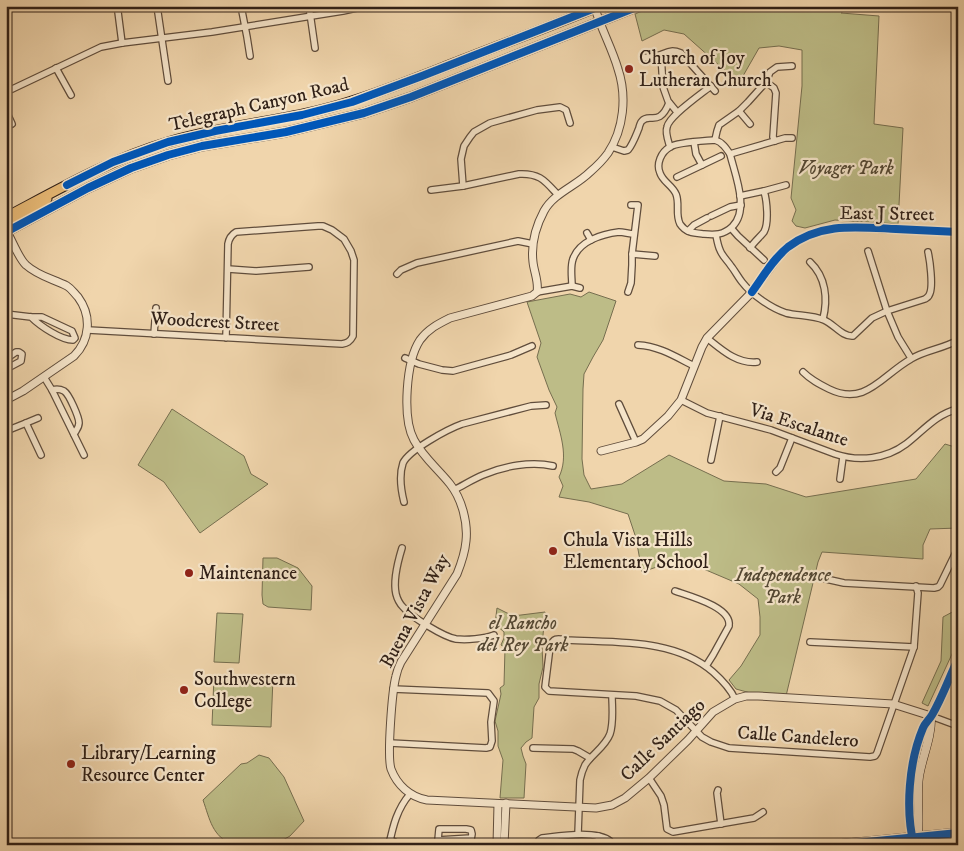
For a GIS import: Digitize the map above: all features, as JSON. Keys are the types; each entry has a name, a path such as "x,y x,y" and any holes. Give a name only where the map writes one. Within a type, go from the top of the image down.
{"main road":[{"name":"Telegraph Canyon Road","path":"6,231 131,168 202,146 286,132 364,113 639,6"},
{"name":"Telegraph Canyon Road","path":"6,216 113,162 145,150 168,142 302,115 352,102 597,7"},
{"path":"6,225 38,208 52,193"},
{"path":"915,841 919,778 923,756 932,727 931,716 958,660"},
{"path":"837,845 901,839 915,841 958,833"}],"street":[{"path":"6,12 12,6"},
{"path":"157,6 168,81"},
{"path":"241,6 250,56"},
{"path":"309,6 315,48"},
{"path":"6,92 101,47 366,6"},
{"path":"580,288 572,286 537,292 532,244 544,210 558,195 588,174 603,160 612,147 621,123 623,101 621,79 599,21 597,7"},
{"path":"118,12 122,43"},
{"path":"642,58 661,55 667,51 681,53 713,88 677,112 670,120 666,128 670,147"},
{"path":"661,55 663,86 669,103 677,112"},
{"path":"715,140 720,126 739,111 766,82 770,72 777,68 792,66"},
{"path":"56,68 71,95"},
{"path":"766,82 776,92 773,137 775,141"},
{"path":"612,147 628,150 642,120 656,118 664,114 669,103"},
{"path":"463,186 461,158 464,146 474,132 490,123 537,110 560,107 566,110 570,123"},
{"path":"6,111 12,124"},
{"path":"739,111 750,124"},
{"path":"730,154 785,138 792,138"},
{"path":"715,140 719,141 730,154 740,196 741,205 738,218 736,223 727,231 716,235 692,233 680,223 677,213 677,196 674,189 662,178 658,171 659,160 662,154 670,147 715,140"},
{"path":"694,142 696,154 702,165"},
{"path":"677,177 721,156"},
{"path":"432,190 528,174 544,180 558,195"},
{"path":"740,196 786,185"},
{"path":"750,248 765,231 767,200 764,191"},
{"path":"628,292 631,283 632,254 638,205 632,205"},
{"path":"688,231 694,224 730,207 741,205"},
{"name":"Woodcrest Street","path":"88,330 342,344 348,343 351,340 353,336 354,260 350,247 337,232 318,226 236,232 228,241 228,268"},
{"name":"East J Street","path":"601,451 636,442 655,429 668,416 680,400 707,338 752,292 779,256 804,237 824,230 843,227 958,232"},
{"path":"730,228 764,260"},
{"path":"6,231 24,264 37,274 73,290 85,309 88,320 85,340 78,353 24,391 6,400"},
{"path":"572,286 573,258 584,243 598,237 620,232 634,234"},
{"path":"588,233 591,240"},
{"path":"716,235 720,250 741,281 769,306 792,314 814,316 823,319 851,337 872,318 887,311 925,299 928,296 931,287 928,252"},
{"path":"397,274 401,270 421,262 518,241 532,244"},
{"path":"868,251 887,311 898,337 911,358"},
{"path":"632,254 655,256"},
{"path":"810,262 814,266 825,291 826,305 823,319"},
{"path":"226,338 228,268 256,271 309,268"},
{"path":"572,271 579,271"},
{"name":"Buena Vista Way","path":"410,794 401,786 390,767 390,743 396,676 401,662 457,574 466,542 465,519 454,490 427,459 413,439 408,422 408,360 423,336 440,323 532,296 537,292"},
{"path":"154,334 156,308"},
{"path":"6,314 42,317 72,331 75,338 73,340 63,338 40,325 31,317"},
{"path":"707,338 732,357 758,362"},
{"path":"803,372 810,379 832,390 846,394 856,394 869,390 911,358 958,340"},
{"path":"638,345 658,348 694,366"},
{"path":"408,360 442,370 453,371 511,355 532,346"},
{"path":"6,359 16,352 22,354 21,360 6,369"},
{"path":"44,377 84,455"},
{"path":"52,390 59,389 68,395 78,419 78,428 74,434"},
{"name":"Via Escalante","path":"680,400 700,410 771,430 843,457 856,459 870,458 894,451 906,444 936,418 958,409"},
{"path":"619,404 636,442"},
{"path":"404,502 401,485 403,464 406,458 419,448 451,428 462,424 531,406 546,405"},
{"path":"710,460 720,416"},
{"path":"6,446 8,442 6,432 38,418"},
{"path":"26,423 42,455"},
{"path":"776,472 780,468 792,438"},
{"path":"840,479 843,457"},
{"path":"454,490 483,475 499,470 525,464 553,466"},
{"path":"402,548 396,574 395,591 402,606 409,613 456,639 482,638 494,635"},
{"path":"826,579 844,583 934,588 938,587 958,548"},
{"name":"Calle Candelero","path":"706,666 677,651 649,645 559,638 551,642 545,687 549,691 651,698 664,702 676,710 702,737 728,748 875,756 914,647 918,593 916,586"},
{"path":"676,591 710,603 727,616 730,626 706,666 722,680 735,699"},
{"path":"810,642 914,647"},
{"path":"390,743 486,748 490,746 492,741 491,722 494,701 488,693 394,690"},
{"path":"578,834 580,780 585,765 605,743 610,734 612,695"},
{"name":"Calle Santiago","path":"506,803 596,808 612,805 625,798 649,778 688,740 713,712 735,699 746,696 893,704 958,726"},
{"path":"533,748 573,749 590,758"},
{"path":"958,775 956,780 958,786"},
{"path":"649,778 661,796 664,804 666,828 672,832 754,818 763,812"},
{"path":"718,790 721,824"},
{"path":"395,845 395,842 389,842 393,824 410,794 427,800 506,803 504,845"},
{"path":"497,845 498,804"},
{"path":"470,845 472,834 470,830 439,830 437,835 438,840 471,838"},
{"path":"536,845 539,840 544,838 578,834 608,838 610,843"},
{"path":"598,836 600,845"},
{"path":"544,838 545,845"}],"green space":[{"name":"Voyager Park","path":"654,6 851,6 841,13 879,16 874,124 903,128 898,224 835,220 805,228 796,226 792,221 796,210 791,198 802,86 802,50 779,46 759,48 739,83 684,34 664,30 642,41 635,14"},
{"name":"Independence Park","path":"589,292 616,301 603,340 584,374 582,459 584,475 591,489 622,484 669,455 724,481 766,484 806,497 916,479 945,444 958,448 958,528 930,529 923,545 923,559 822,552 786,696 754,694 736,689 729,680 741,666 760,635 758,599 739,584 680,559 642,572 636,538 628,514 589,502 559,497 563,486 559,477 562,469 563,453 555,413 557,407 537,357 541,343 527,302 570,294 581,297"},
{"path":"172,409 244,456 251,474 268,484 200,533 164,482 138,465"},
{"path":"263,558 277,558 298,568 312,586 311,610 268,607 263,604"},
{"name":"el Rancho del Rey Park","path":"497,608 513,616 545,612 542,647 543,667 539,684 539,698 534,707 532,738 521,748 526,764 524,798 500,798 503,760 498,746 498,731 495,721 501,694 500,688 504,685 505,648 501,645 504,632 495,624"},
{"path":"958,609 958,641 928,706 922,703 941,661 943,617"},
{"path":"217,613 243,614 239,663 214,662"},
{"path":"214,676 273,678 271,727 212,725"},
{"path":"259,755 269,758 284,777 304,821 290,836 274,845 233,845 220,837 216,832 203,800 241,764 247,763"}],"cycle path":[{"path":"67,185 113,162 168,142 302,115 352,102 600,6"},
{"path":"6,232 88,188 131,168 202,146 286,132 364,113 411,97 639,6"},
{"path":"752,292 773,263 788,247 813,233 853,227 958,232"},
{"path":"914,845 909,801 914,755 923,728 936,708 958,659"},
{"path":"837,845 958,833"}],"place":[{"name":"Church of Joy Lutheran Church","path":"629,69"},
{"name":"Chula Vista Hills Elementary School","path":"553,551"},
{"name":"Maintenance","path":"189,573"},
{"name":"Southwestern College","path":"184,690"},
{"name":"Library/Learning Resource Center","path":"71,764"}]}
